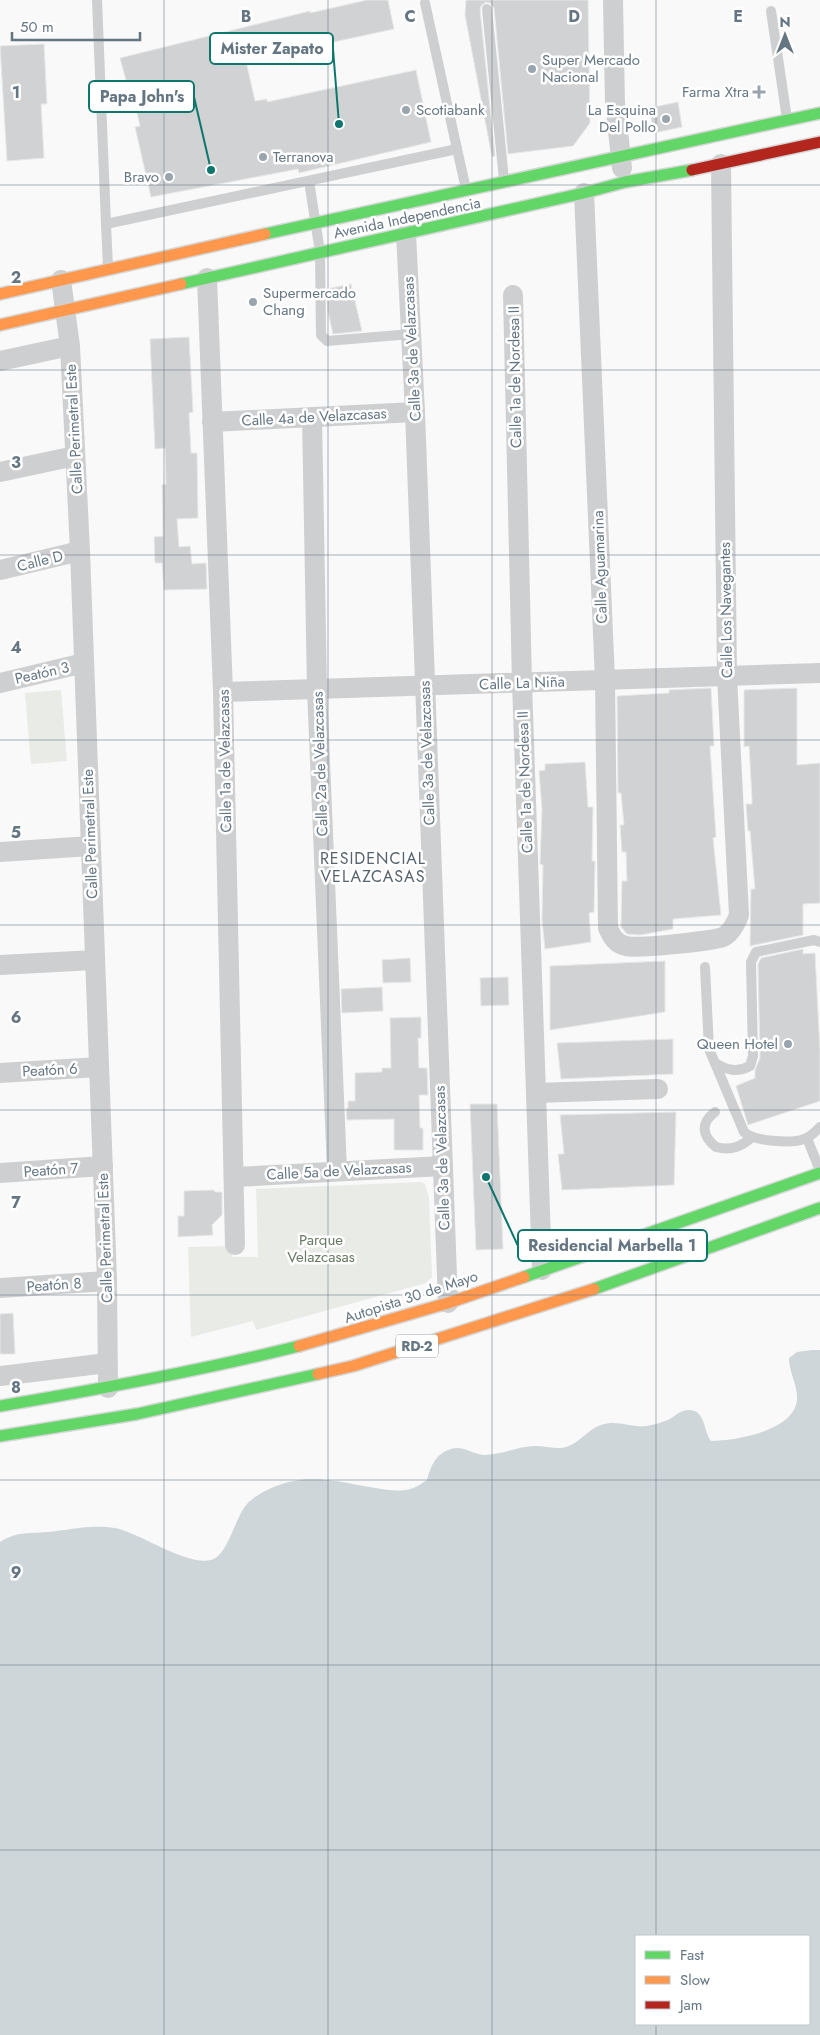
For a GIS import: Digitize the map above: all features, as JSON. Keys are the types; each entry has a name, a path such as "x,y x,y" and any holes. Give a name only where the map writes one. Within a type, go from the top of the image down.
{"main road":[{"name":"Avenida Independencia","path":"0,294 315,221 820,113"},
{"name":"Avenida Independencia","path":"0,325 584,194 625,182 820,142"},
{"name":"Autopista 30 de Mayo","path":"0,1406 108,1388 225,1364 336,1337 448,1303 820,1172"},
{"name":"RD-2","path":"0,1436 137,1414 353,1366 574,1296 820,1208"}],"street":[{"path":"613,0 615,103 620,157 625,182"},
{"name":"Calle Los Navegantes","path":"613,939 624,946 638,948 723,936 734,926 739,915 727,676 720,164"},
{"name":"Calle Aguamarina","path":"584,194 605,680 608,928 613,939"},
{"name":"Calle 3a de Velazcasas","path":"406,234 415,412 448,1303"},
{"name":"Calle 1a de Velazcasas","path":"207,278 223,692 235,1244"},
{"name":"Calle Perimetral Este","path":"61,280 70,346 80,551 107,1281 106,1363 108,1388"},
{"name":"Calle 1a de Nordesa II","path":"513,295 522,683 542,1270"},
{"path":"0,362 70,346"},
{"name":"Calle 4a de Velazcasas","path":"212,422 415,412"},
{"name":"Calle 2a de Velazcasas","path":"312,417 317,689 337,1170"},
{"path":"0,472 75,456"},
{"name":"Calle D","path":"0,570 80,551"},
{"name":"Peatón 3","path":"0,683 84,663"},
{"name":"Calle La Niña","path":"223,692 820,673"},
{"path":"0,852 91,846"},
{"path":"0,965 95,960"},
{"name":"Peatón 6","path":"0,1073 99,1067"},
{"path":"536,1094 658,1089"},
{"name":"Peatón 7","path":"0,1173 103,1166"},
{"name":"Calle 5a de Velazcasas","path":"235,1177 337,1170 443,1166"},
{"name":"Peatón 8","path":"0,1288 107,1281"},
{"path":"0,1376 106,1363"}],"lane":[{"path":"97,0 108,269"},
{"path":"425,3 466,190"},
{"path":"487,9 504,180"},
{"path":"771,11 787,120"},
{"path":"106,224 457,149"},
{"path":"309,181 320,252 321,336 326,341 411,334"},
{"path":"715,1063 732,1071 742,1070 750,1066 752,1056 752,962 756,952 814,940 820,942"},
{"path":"705,967 710,1049 744,1132 752,1137 782,1141 801,1140 807,1138 820,1127"},
{"path":"715,1112 708,1117 704,1124 705,1133 716,1147 734,1149 744,1145 752,1137"},
{"path":"807,1138 820,1172"}],"green space":[{"path":"61,690 67,761 31,764 25,693"},
{"name":"Parque Velazcasas","path":"421,1182 425,1184 429,1198 432,1277 426,1283 256,1330 253,1321 191,1337 188,1247 232,1246 232,1257 258,1257 256,1189"}],"shaded area":[{"path":"820,1350 820,2035 0,2035 0,1542 12,1536 23,1534 106,1527 125,1531 176,1554 201,1561 211,1560 217,1557 227,1544 243,1510 249,1502 269,1489 296,1480 335,1481 389,1490 406,1490 414,1488 427,1480 437,1457 451,1449 460,1448 484,1455 497,1454 529,1446 563,1448 576,1442 596,1427 607,1423 647,1426 668,1420 686,1410 698,1413 711,1441 748,1436 775,1427 793,1411 797,1395 789,1358 797,1352"}],"building":[{"path":"367,0 388,0 394,29 246,61 255,101 267,99 267,102 416,70 431,142 299,173 298,169 151,197 135,127 140,126 131,87 128,88 120,58 310,11 310,13"},
{"name":"Super Mercado Nacional","path":"466,0 588,0 590,123 573,146 508,154 494,8 490,3 486,2 481,6 480,10 495,156 492,157 465,15"},
{"path":"44,44 47,104 41,104 44,158 7,161 0,46"},
{"name":"La Esquina Del Pollo","path":"678,102 682,127 654,133 649,108"},
{"path":"351,284 362,331 333,334 328,312 327,289"},
{"path":"189,337 193,412 189,413 191,453 197,453 198,518 177,519 179,547 190,546 192,564 206,563 207,589 164,590 162,563 155,563 154,537 163,536 162,485 166,484 165,448 155,449 150,339"},
{"path":"711,688 714,746 710,746 716,837 713,838 721,915 673,919 673,929 640,935 627,934 621,927 622,881 627,881 626,852 622,852 620,825 624,825 621,793 618,793 617,696 669,693 669,690"},
{"path":"797,688 797,765 820,763 820,903 803,904 803,935 750,946 751,889 755,889 746,804 752,804 752,798 749,746 744,747 744,690"},
{"path":"585,762 588,807 593,807 592,861 595,861 594,912 589,913 591,942 545,949 542,920 543,865 540,864 542,809 539,771 545,770 545,764"},
{"name":"Queen Hotel","path":"803,949 803,954 815,953 820,1051 820,1101 748,1125 736,1086 755,1078 755,1070 760,1058 758,964 761,958"},
{"path":"410,958 411,982 383,983 382,960"},
{"path":"665,961 665,1012 550,1030 550,966"},
{"path":"508,977 509,1005 481,1006 480,978"},
{"path":"382,987 383,1011 342,1013 341,989"},
{"path":"421,1017 421,1038 418,1038 419,1068 427,1068 428,1095 419,1095 420,1128 423,1128 423,1150 394,1150 394,1119 347,1120 346,1108 348,1108 348,1101 355,1101 355,1073 382,1072 382,1068 391,1068 390,1018"},
{"path":"673,1039 673,1074 561,1079 557,1043"},
{"path":"470,1104 497,1104 503,1249 476,1250"},
{"path":"676,1112 674,1185 562,1190 558,1154 564,1154 560,1115"},
{"path":"214,1190 215,1192 222,1192 222,1215 212,1225 213,1235 178,1237 178,1216 184,1216 184,1191"},
{"path":"13,1313 15,1354 0,1354 0,1314"}],"traffic: fast":[{"path":"265,234 820,113"},
{"path":"181,284 584,193 625,182 692,170"},
{"path":"524,1277 820,1173"},
{"path":"594,1289 820,1208"},
{"path":"0,1406 225,1364 299,1346"},
{"path":"0,1436 137,1414 318,1374"}],"traffic: slow":[{"path":"0,294 265,234"},
{"path":"0,325 181,284"},
{"path":"299,1346 448,1303 524,1277"},
{"path":"318,1374 353,1366 594,1289"}],"traffic: jam":[{"path":"692,170 820,142"}],"place":[{"name":"Super Mercado Nacional","path":"532,69"},
{"name":"Farma Xtra","path":"759,92"},
{"name":"Scotiabank","path":"406,110"},
{"name":"La Esquina Del Pollo","path":"666,119"},
{"name":"Mister Zapato","path":"339,124"},
{"name":"Terranova","path":"263,157"},
{"name":"Papa John's","path":"211,170"},
{"name":"Bravo","path":"169,177"},
{"name":"Supermercado Chang","path":"253,302"},
{"name":"Queen Hotel","path":"788,1044"},
{"name":"Residencial Marbella 1","path":"486,1177"}],"district":[{"name":"RESIDENCIAL VELAZCASAS","path":"373,867"}]}
